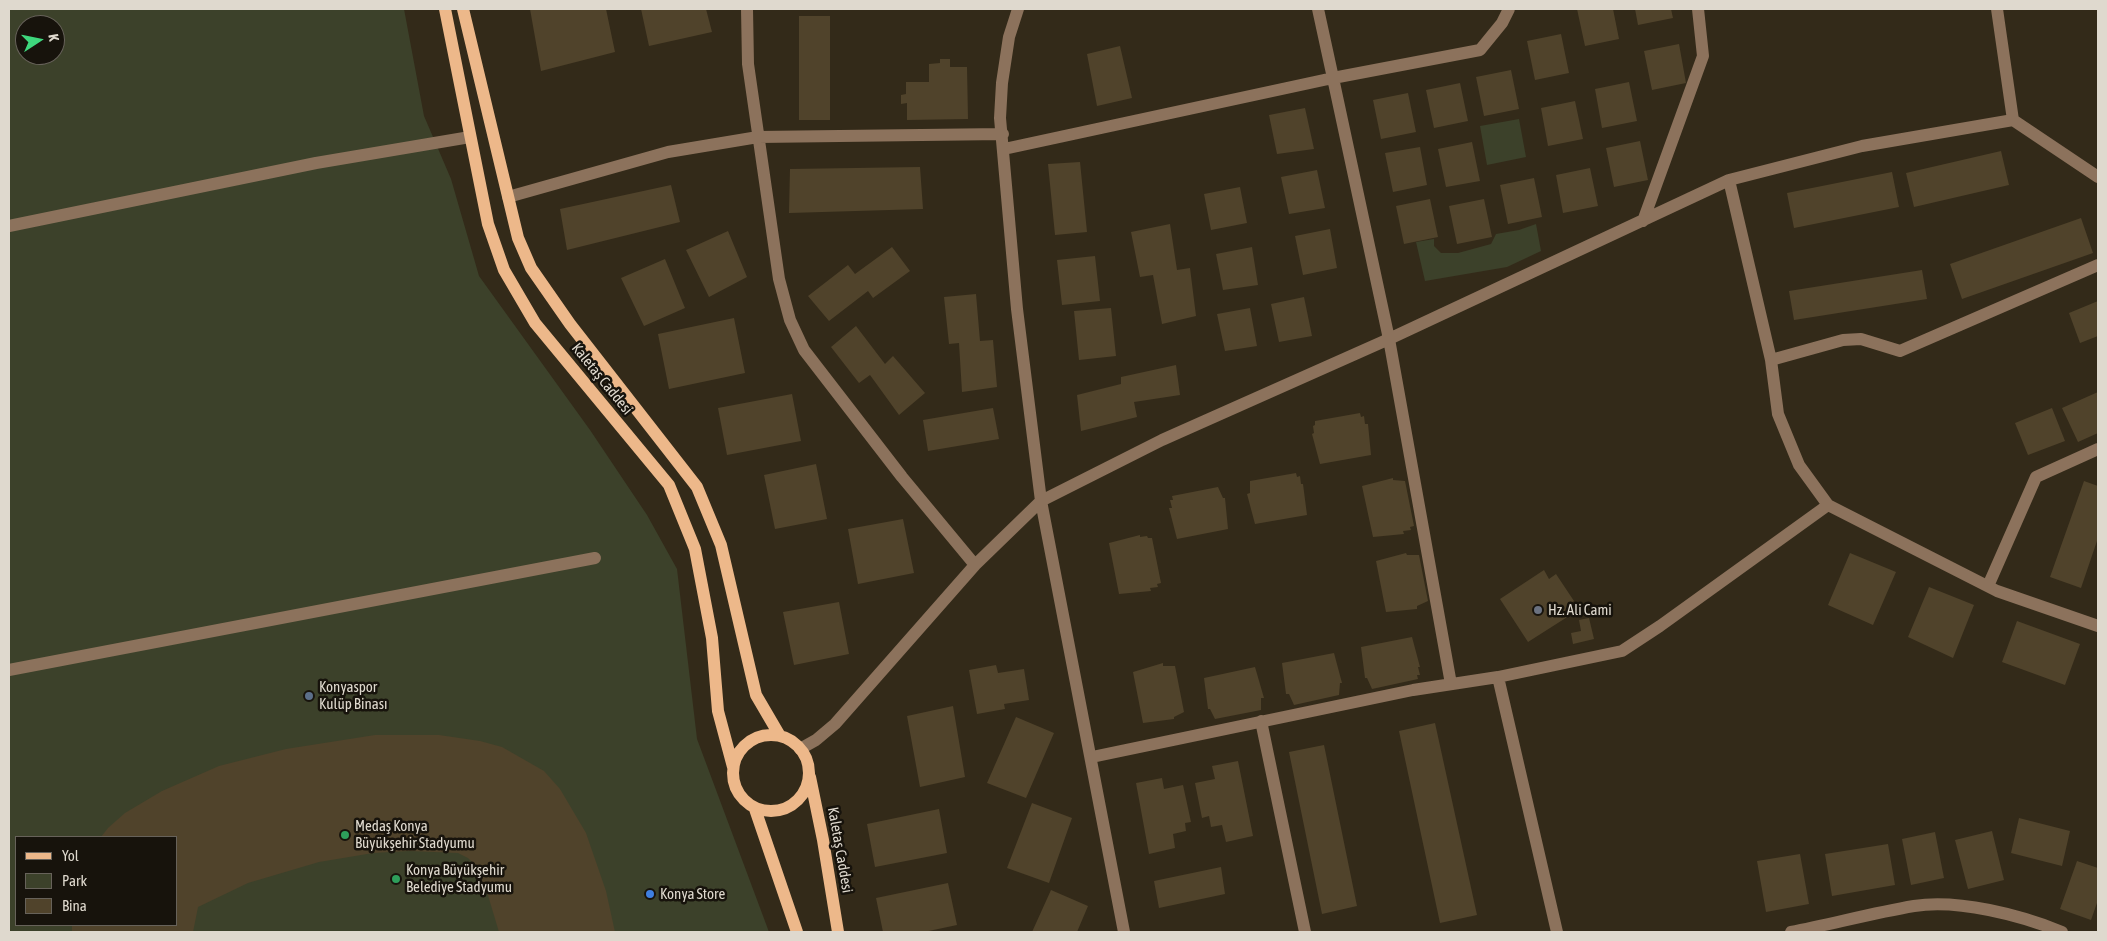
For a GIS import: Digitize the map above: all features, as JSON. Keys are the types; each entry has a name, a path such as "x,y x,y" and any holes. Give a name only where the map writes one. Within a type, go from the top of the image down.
{"main road":[{"name":"Kaletaş Caddesi","path":"444,9 488,224 504,270 535,323 669,485 695,549 712,638 718,711 733,767"},
{"name":"Kaletaş Caddesi","path":"463,9 518,238 531,268 570,324 697,486 720,545 756,695 780,736"},
{"path":"768,735 780,736 794,743 800,749 808,764 809,774 804,792 791,806 774,811 755,808 744,802 737,792 733,780 733,767 737,755 745,745 756,738 768,735"},
{"name":"Kaletaş Caddesi","path":"809,774 823,840 838,932"},
{"path":"755,808 797,932"}],"street":[{"path":"747,9 748,64 758,137 778,279 790,320 804,350 902,477 975,565"},
{"path":"1018,9 1009,37 1002,83 1000,118 1003,134 1017,308 1041,501 1092,757 1124,932"},
{"path":"1318,9 1390,339 1451,684"},
{"path":"1004,148 1333,78 1480,50 1502,23 1509,9"},
{"path":"1643,221 1703,56 1698,9"},
{"path":"1997,9 2013,120"},
{"path":"800,749 816,740 834,724 975,565 1041,501 1162,440 1390,339 1729,180 1862,146 2013,120 2098,177"},
{"path":"508,197 668,152 758,137 1003,134"},
{"path":"9,226 316,163 470,136"},
{"path":"1729,180 1771,360 1778,414 1799,465 1828,505 1988,586 2098,626"},
{"path":"1771,360 1843,340 1861,339 1900,351 2098,265"},
{"path":"1988,586 2036,477 2098,449"},
{"path":"1092,757 1622,651 1660,626 1828,505"},
{"path":"9,670 596,558"},
{"path":"1498,677 1557,932"},
{"path":"1261,722 1305,932"},
{"path":"1791,932 1915,906 1958,905 2037,922 2062,932"}],"green space":[{"path":"9,9 404,9 424,116 451,179 479,276 590,430 647,515 677,569 697,739 769,932 9,932"},
{"path":"1519,119 1526,157 1487,165 1480,126"},
{"path":"1536,224 1541,251 1507,267 1425,281 1416,242 1434,239 1434,246 1441,253 1458,253 1491,244 1496,234 1519,230"}],"building":[{"path":"530,9 606,9 615,52 541,71"},
{"path":"641,9 706,9 712,32 649,46"},
{"path":"1577,9 1613,9 1619,39 1585,46"},
{"path":"1635,9 1671,9 1673,18 1638,25"},
{"path":"799,16 830,16 830,120 799,120"},
{"path":"1561,34 1569,73 1535,80 1527,41"},
{"path":"1679,44 1686,83 1652,90 1644,51"},
{"path":"1120,46 1132,98 1097,106 1087,54"},
{"path":"940,59 950,59 950,67 967,67 968,119 907,120 907,103 901,104 901,95 906,94 906,82 929,82 929,64 940,63"},
{"path":"1511,70 1519,109 1484,116 1476,77"},
{"path":"1629,82 1637,121 1602,128 1595,89"},
{"path":"1460,83 1468,121 1434,128 1426,90"},
{"path":"1408,93 1416,132 1381,139 1373,100"},
{"path":"1575,101 1583,139 1548,146 1541,108"},
{"path":"1305,108 1314,149 1277,154 1269,115"},
{"path":"1640,141 1648,180 1614,187 1606,148"},
{"path":"1472,142 1480,181 1446,187 1438,149"},
{"path":"1420,147 1427,185 1393,192 1385,153"},
{"path":"2001,151 2009,185 1914,207 1906,173"},
{"path":"1080,162 1087,232 1055,235 1048,164"},
{"path":"920,167 923,209 789,213 790,169"},
{"path":"1590,168 1598,206 1563,213 1556,175"},
{"path":"1317,170 1325,208 1289,214 1281,177"},
{"path":"1892,172 1899,207 1794,228 1787,193"},
{"path":"1534,178 1542,217 1508,224 1500,185"},
{"path":"671,185 680,222 567,250 560,209"},
{"path":"1240,187 1247,223 1211,230 1204,194"},
{"path":"1430,199 1438,237 1404,244 1396,206"},
{"path":"1484,199 1492,237 1457,244 1449,206"},
{"path":"2081,218 2093,253 1962,299 1950,264"},
{"path":"1170,224 1177,270 1190,268 1196,316 1162,324 1153,275 1140,277 1131,232"},
{"path":"1330,229 1337,268 1303,275 1295,236"},
{"path":"728,231 747,277 709,297 686,250"},
{"path":"892,247 910,271 873,298 868,291 829,321 808,296 848,265 855,274"},
{"path":"1252,247 1258,285 1223,290 1216,254"},
{"path":"1095,256 1100,301 1062,305 1057,260"},
{"path":"665,259 685,308 644,326 621,278"},
{"path":"1922,270 1927,299 1794,320 1789,291"},
{"path":"976,294 980,341 993,340 997,387 962,392 959,343 949,344 944,297"},
{"path":"1304,297 1312,336 1279,342 1271,304"},
{"path":"2098,301 2098,336 2080,343 2069,313"},
{"path":"1111,308 1116,356 1079,360 1074,311"},
{"path":"1250,308 1257,346 1225,351 1217,314"},
{"path":"734,318 745,373 669,389 658,334"},
{"path":"856,326 885,364 893,356 925,393 899,415 870,375 859,383 831,347"},
{"path":"1176,365 1180,395 1134,402 1137,417 1081,431 1077,395 1121,384 1121,377"},
{"path":"2098,392 2098,433 2078,442 2062,408"},
{"path":"792,394 801,441 727,455 718,408"},
{"path":"993,408 999,439 928,451 923,420"},
{"path":"2052,408 2065,441 2028,455 2015,423"},
{"path":"1360,413 1361,417 1364,416 1365,424 1368,424 1371,455 1320,464 1312,434 1314,433 1313,426 1315,421"},
{"path":"816,464 827,519 775,529 764,475"},
{"path":"1296,473 1297,477 1300,476 1301,484 1303,484 1307,515 1255,524 1247,494 1250,493 1250,481"},
{"path":"1393,478 1393,480 1405,481 1414,526 1410,527 1411,530 1403,531 1404,534 1373,537 1362,486"},
{"path":"2084,481 2098,486 2098,538 2081,588 2050,577"},
{"path":"1218,487 1223,498 1225,498 1228,529 1177,539 1169,508 1172,508 1170,500 1173,500 1172,496"},
{"path":"903,519 914,573 858,584 848,529"},
{"path":"1140,535 1140,537 1147,536 1152,538 1161,583 1157,584 1158,587 1150,588 1151,591 1119,594 1109,543"},
{"path":"1406,553 1407,555 1419,555 1428,601 1417,606 1417,609 1386,612 1376,561"},
{"path":"1850,553 1896,572 1873,625 1828,605"},
{"name":"Hz. Ali Cami","path":"1544,570 1549,579 1556,574 1574,601 1567,606 1572,614 1528,642 1500,599"},
{"path":"1929,587 1974,605 1953,658 1908,637"},
{"path":"839,602 849,654 794,665 783,612"},
{"path":"1589,618 1594,639 1573,644 1571,633 1581,631 1579,620"},
{"path":"2017,621 2080,644 2065,685 2002,662"},
{"path":"1412,637 1420,667 1418,667 1420,675 1417,675 1418,679 1372,689 1367,678 1365,678 1361,647"},
{"path":"1334,653 1342,683 1340,683 1339,695 1294,705 1289,694 1286,694 1282,663"},
{"path":"1163,663 1163,666 1175,666 1184,712 1174,717 1174,719 1143,723 1133,672"},
{"path":"996,665 998,673 1024,669 1029,700 1004,704 1005,709 977,714 969,670"},
{"path":"1255,667 1264,698 1261,698 1261,710 1215,719 1210,709 1208,709 1204,678"},
{"path":"953,706 965,777 920,787 907,716"},
{"path":"1016,717 1054,733 1026,798 987,783"},
{"path":"1435,723 1477,915 1440,923 1399,731"},
{"name":"Medaş Konya Büyükşehir Stadyumu","path":"375,735 439,735 480,741 502,747 544,771 560,789 586,833 606,891 615,932 499,932 487,892 474,864 468,858 458,853 409,851 373,853 319,862 248,883 198,907 193,932 72,932 72,926 178,926 178,836 102,836 125,813 162,791 219,766 286,749"},
{"path":"1324,745 1357,906 1322,914 1289,752"},
{"path":"1238,761 1253,836 1226,842 1222,825 1211,827 1209,816 1202,818 1195,783 1215,779 1212,766"},
{"path":"1162,778 1164,789 1183,785 1191,822 1185,823 1186,831 1173,834 1175,848 1149,854 1136,783"},
{"path":"1032,803 1072,818 1049,883 1007,868"},
{"path":"939,809 947,853 875,867 867,824"},
{"path":"2019,818 2070,831 2062,866 2011,853"},
{"path":"1992,831 2004,880 1968,889 1955,840"},
{"path":"1935,832 1944,878 1911,885 1902,839"},
{"path":"1888,844 1895,885 1832,896 1825,854"},
{"path":"1800,854 1809,904 1766,912 1757,861"},
{"path":"2077,861 2098,868 2098,900 2091,920 2060,909"},
{"path":"1221,867 1225,894 1159,908 1154,881"},
{"path":"948,883 957,925 924,932 883,932 876,898"},
{"path":"1051,890 1088,906 1077,932 1032,932"}],"place":[{"name":"Hz. Ali Cami","path":"1538,610"},
{"name":"Konyaspor Kulüp Binası","path":"309,696"},
{"name":"Medaş Konya Büyükşehir Stadyumu","path":"345,835"},
{"name":"Konya Büyükşehir Belediye Stadyumu","path":"396,879"},
{"name":"Konya Store","path":"650,894"}]}
